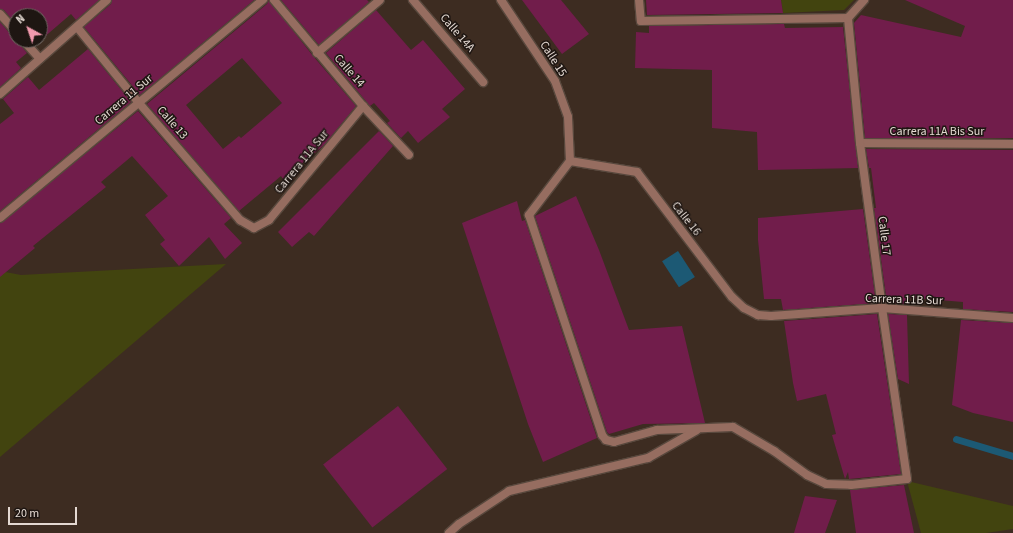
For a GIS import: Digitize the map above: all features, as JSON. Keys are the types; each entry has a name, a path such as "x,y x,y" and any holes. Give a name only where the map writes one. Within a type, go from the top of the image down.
{"street":[{"path":"0,94 107,0"},
{"name":"Carrera 11 Sur","path":"0,218 263,0"},
{"name":"Calle 14","path":"274,0 363,106 409,155"},
{"path":"317,53 380,0"},
{"name":"Calle 14A","path":"413,0 484,82"},
{"name":"Calle 15","path":"501,0 555,82 568,117 570,161"},
{"path":"639,0 641,21 848,18 864,0"},
{"path":"0,14 8,23"},
{"name":"Calle 17","path":"700,428 733,427 774,451 807,474 826,484 851,485 907,479 860,143 848,18"},
{"name":"Calle 13","path":"77,27 139,104 240,220 254,228"},
{"path":"30,48 40,59"},
{"name":"Carrera 11A Sur","path":"254,228 269,220 363,106"},
{"name":"Carrera 11A Bis Sur","path":"860,143 1013,144"},
{"path":"570,161 529,215 602,435 606,440 614,442 657,430 700,428"},
{"name":"Calle 16","path":"570,161 637,172 732,297 744,308 758,315 771,316"},
{"name":"Carrera 11B Sur","path":"771,316 882,308 1013,318"},
{"path":"449,533 459,524 509,490 648,458 700,428"}],"shaded area":[{"path":"781,0 854,0 844,10 783,13"},
{"path":"226,264 0,457 0,271 21,275"},
{"path":"907,481 1013,506 1013,529 986,533 921,533"}],"water":[{"path":"678,251 695,277 679,287 662,261"}],"building":[{"path":"0,0 99,0 76,20 71,14 48,34 48,8 8,8 8,15 4,10 0,9"},
{"path":"112,0 254,0 140,95 84,27 111,4"},
{"path":"269,0 313,56 356,106 323,146 283,179 281,176 239,211 147,104 267,4","holes":["242,58 282,103 241,138 239,136 223,149 186,105"]},
{"path":"281,0 367,0 369,2 319,45"},
{"path":"522,0 561,0 589,34 562,54"},
{"path":"646,0 781,0 783,13 647,15"},
{"path":"905,0 1013,0 1013,138 865,138 854,23 861,15 961,37 965,26"},
{"path":"376,10 411,50 423,40 465,89 442,109 450,117 418,143 408,131 401,138 387,123 390,121 374,103 370,106 326,53"},
{"path":"0,22 8,31 8,48 23,48 27,53 16,62 21,68 0,87"},
{"path":"784,24 785,28 843,27 858,168 758,170 757,132 712,128 712,70 635,68 636,32 649,33 649,26"},
{"path":"88,49 131,102 0,211 0,124 14,113 3,99 28,77 39,90"},
{"path":"138,111 231,218 224,224 242,243 225,259 209,237 179,266 160,244 165,240 145,215 168,196 132,156 101,182 106,187 33,246 35,248 0,277 0,223"},
{"path":"379,131 393,146 314,236 309,232 292,247 278,232"},
{"path":"866,149 1013,150 1013,312 963,309 963,302 927,299 906,298 907,304 887,303 874,208 876,208 871,168 869,168"},
{"path":"576,196 599,250 629,330 682,326 705,423 643,424 609,434 607,432 535,216"},
{"path":"517,201 522,221 525,220 597,438 543,462 528,424 462,223"},
{"path":"863,209 876,303 783,310 781,299 764,299 758,240 758,218"},
{"path":"877,314 901,474 849,479 848,472 845,479 832,435 836,434 826,394 797,401 784,321"},
{"path":"888,314 907,315 909,384 898,379"},
{"path":"961,320 1013,323 1013,422 973,413 952,405"},
{"path":"398,406 447,469 372,528 323,464"},
{"path":"904,485 914,533 856,533 850,490"},
{"path":"805,496 837,500 825,533 794,533"}],"waterway":[{"path":"956,439 1013,456"}]}
